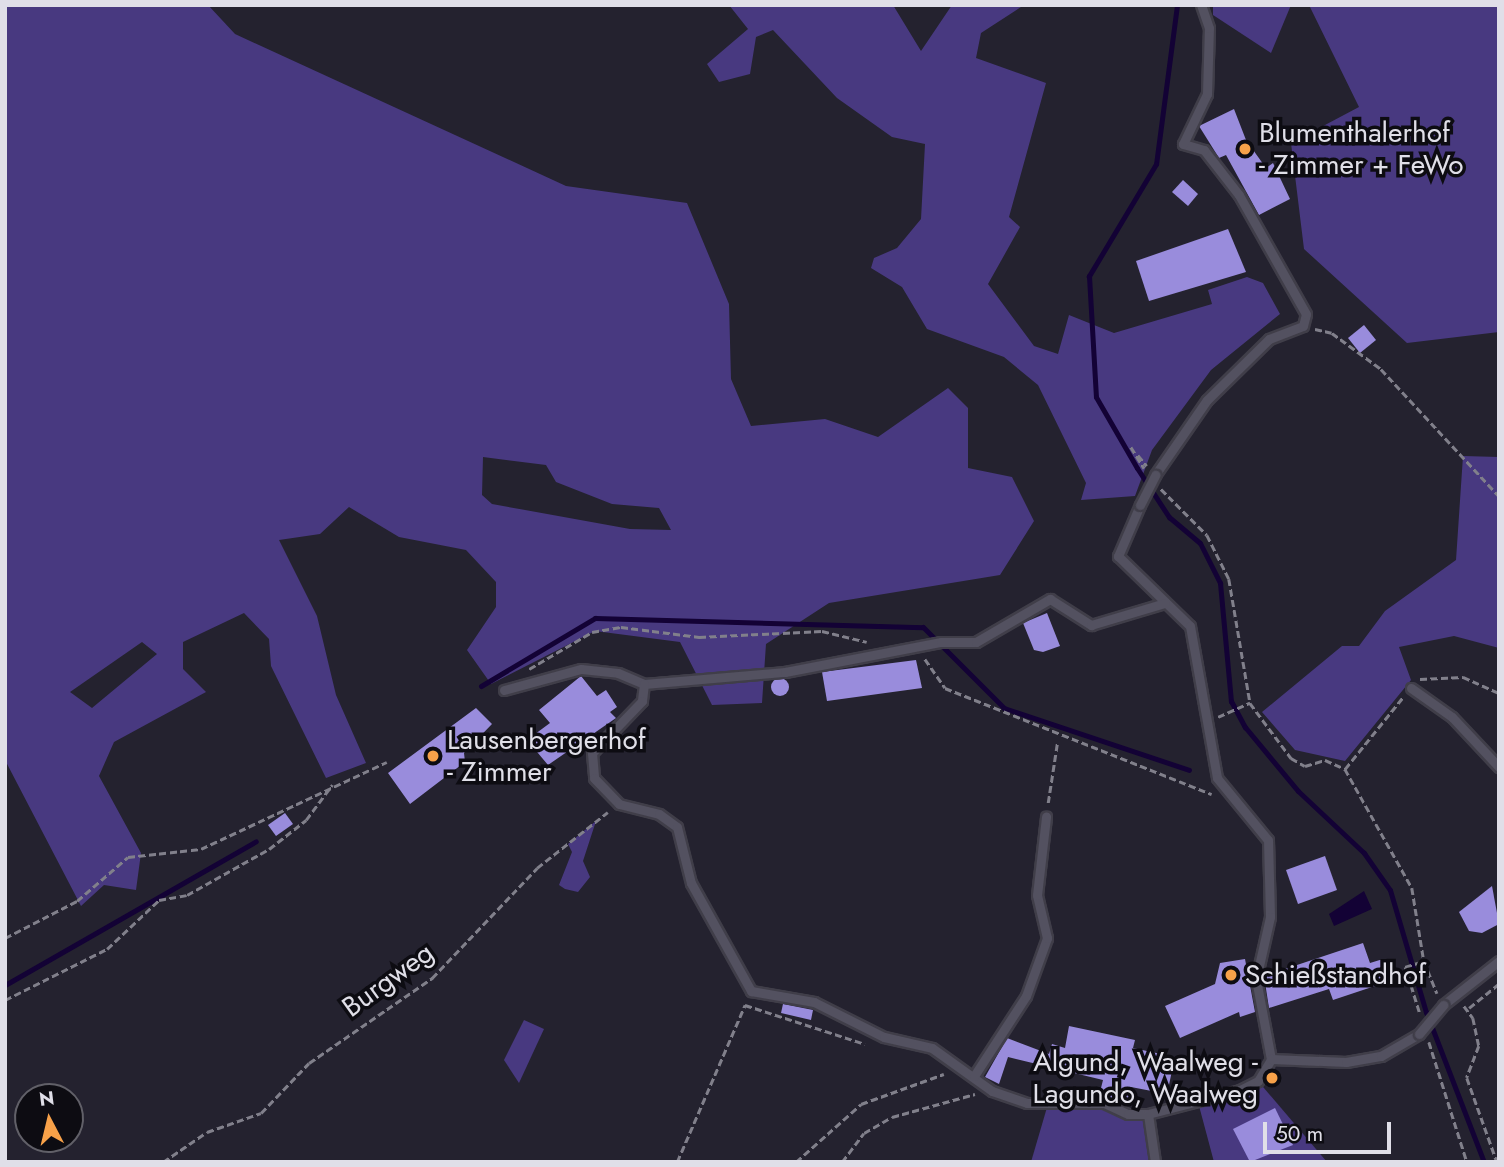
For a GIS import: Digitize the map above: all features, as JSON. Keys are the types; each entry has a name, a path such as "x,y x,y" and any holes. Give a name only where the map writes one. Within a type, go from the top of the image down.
{"lane":[{"path":"644,684 642,701 592,753 594,778 619,804 659,814 677,827 691,883 751,991 814,1002 884,1037 932,1048 992,1091 1027,1103 1104,1103 1128,1114 1148,1114 1240,1090 1258,1081 1271,1059 1256,979 1270,917 1271,853 1268,840 1217,778 1190,626 1118,556 1152,476 1238,367 1269,339 1303,326 1302,303 1239,195 1204,150 1183,144 1207,94 1209,28 1200,5"},
{"path":"504,690 581,670 644,684 785,672 917,648 976,642 1050,598 1091,625 1165,603"},
{"path":"1411,688 1452,717 1499,767"},
{"path":"974,1076 1026,996 1047,938 1037,895 1046,817"},
{"path":"1271,1059 1346,1062 1381,1056 1422,1031 1447,1002 1499,961"},
{"path":"1148,1114 1155,1162"}],"path":[{"path":"1303,326 1332,333 1381,369 1499,496"},
{"path":"1152,476 1131,447 1152,476"},
{"path":"1159,487 1206,535 1229,579 1250,702 1291,758 1305,766 1325,760 1345,769 1412,888 1424,961 1438,997 1468,1009"},
{"path":"504,690 592,632 621,628 699,637 822,631 874,644"},
{"path":"917,648 946,688 1231,796"},
{"path":"1345,769 1411,688 1430,675 1463,677 1499,693"},
{"path":"1228,717 1250,702"},
{"path":"1046,817 1057,744"},
{"path":"5,938 77,901 128,857 201,849 333,783 387,762"},
{"path":"5,1000 107,949 159,900 187,895 269,849 306,820 333,783"},
{"name":"Burgweg","path":"163,1162 207,1132 261,1113 309,1063 432,978 537,868 619,804"},
{"path":"1420,1016 1405,967 1424,961"},
{"path":"1468,1009 1499,984"},
{"path":"677,1162 745,1005 874,1046"},
{"path":"1468,1009 1479,1046 1467,1079 1497,1162"},
{"path":"1422,1031 1467,1162"},
{"path":"796,1162 861,1104 951,1072 943,1066"},
{"path":"842,1162 864,1133 892,1117 992,1091"}],"shaded area":[{"path":"5,5 208,5 235,34 566,186 687,203 729,304 731,379 751,426 825,419 878,437 948,388 968,408 968,468 1012,477 1034,521 1000,575 829,603 766,644 762,703 712,705 680,642 595,631 491,684 467,650 496,607 496,582 466,550 399,537 349,507 320,534 279,540 317,616 336,695 366,763 326,778 271,666 269,639 244,613 183,642 183,669 206,692 114,742 99,776 141,853 136,890 104,885 81,906 5,760","holes":["483,457 546,465 556,482 612,504 659,508 671,530 630,529 492,504 482,495","142,642 157,654 92,708 70,692"]},
{"path":"729,5 893,5 921,51 952,5 1024,5 981,33 976,58 1046,83 1009,217 1020,227 988,284 1034,346 1058,354 1069,315 1114,333 1212,304 1208,290 1247,277 1263,283 1280,314 1211,370 1152,450 1135,496 1081,500 1086,483 1038,385 1004,357 927,329 902,287 871,268 874,258 897,248 921,219 925,144 892,137 837,98 773,30 756,37 750,74 719,82 707,64 748,29"},
{"path":"1213,5 1291,5 1271,53 1213,15"},
{"path":"1309,5 1499,5 1499,332 1407,343 1304,249 1291,143 1359,107"},
{"path":"1463,456 1499,457 1499,648 1454,636 1399,647 1411,680 1345,761 1295,750 1262,712 1342,646 1359,646 1385,611 1456,560"},
{"path":"596,821 583,861 590,877 578,892 565,889 559,885 572,852 568,844"},
{"path":"1364,891 1372,909 1334,926 1329,914"},
{"path":"524,1020 544,1029 519,1083 504,1060"},
{"path":"1258,1081 1327,1162 1214,1162 1198,1102"},
{"path":"1083,1101 1148,1114 1155,1162 1031,1162 1048,1104"}],"building":[{"path":"1234,109 1246,140 1266,168 1273,163 1290,199 1259,215 1226,155 1219,158 1199,126"},
{"path":"1183,180 1198,194 1188,206 1172,192"},
{"path":"1228,229 1246,272 1149,301 1136,261"},
{"path":"1364,325 1376,340 1360,353 1348,338"},
{"path":"1047,613 1060,646 1043,652 1034,650 1023,623"},
{"path":"916,660 922,688 827,701 822,672"},
{"path":"581,676 597,696 606,690 617,707 610,712 616,718 548,765 527,740 550,723 539,710"},
{"path":"780,678 786,681 789,687 786,693 780,696 774,693 771,687 774,681"},
{"path":"476,708 492,724 464,753 465,762 410,804 388,773"},
{"path":"285,813 293,824 276,836 268,825"},
{"path":"1325,856 1337,890 1298,904 1286,870"},
{"path":"1492,886 1499,924 1482,933 1469,931 1459,912"},
{"path":"1363,943 1370,963 1383,959 1390,981 1333,1000 1329,989 1269,1008 1264,976"},
{"path":"1245,959 1255,1012 1240,1017 1239,1012 1180,1038 1165,1006 1215,984 1220,963"},
{"path":"783,1004 813,1010 811,1020 781,1013"},
{"path":"1069,1026 1135,1040 1133,1048 1175,1057 1167,1094 1131,1087 1128,1104 1120,1103 1099,1096 1103,1080 1008,1057 999,1084 985,1077 1007,1038 1049,1054 1052,1044 1065,1048"},
{"path":"1275,1108 1293,1145 1250,1162 1233,1129"}],"waterway":[{"path":"1177,5 1156,164 1089,276 1096,397 1169,517 1200,543 1220,583 1231,701 1245,727 1298,791 1364,853 1390,890 1426,1012 1484,1162"},
{"path":"481,686 595,618 923,627 1004,708 1189,770"},
{"path":"5,985 256,841"}],"place":[{"name":"Blumenthalerhof - Zimmer + FeWo","path":"1245,149"},
{"name":"Lausenbergerhof - Zimmer","path":"433,756"},
{"name":"Schießstandhof","path":"1231,975"},
{"name":"Algund, Waalweg - Lagundo, Waalweg","path":"1272,1078"}]}
